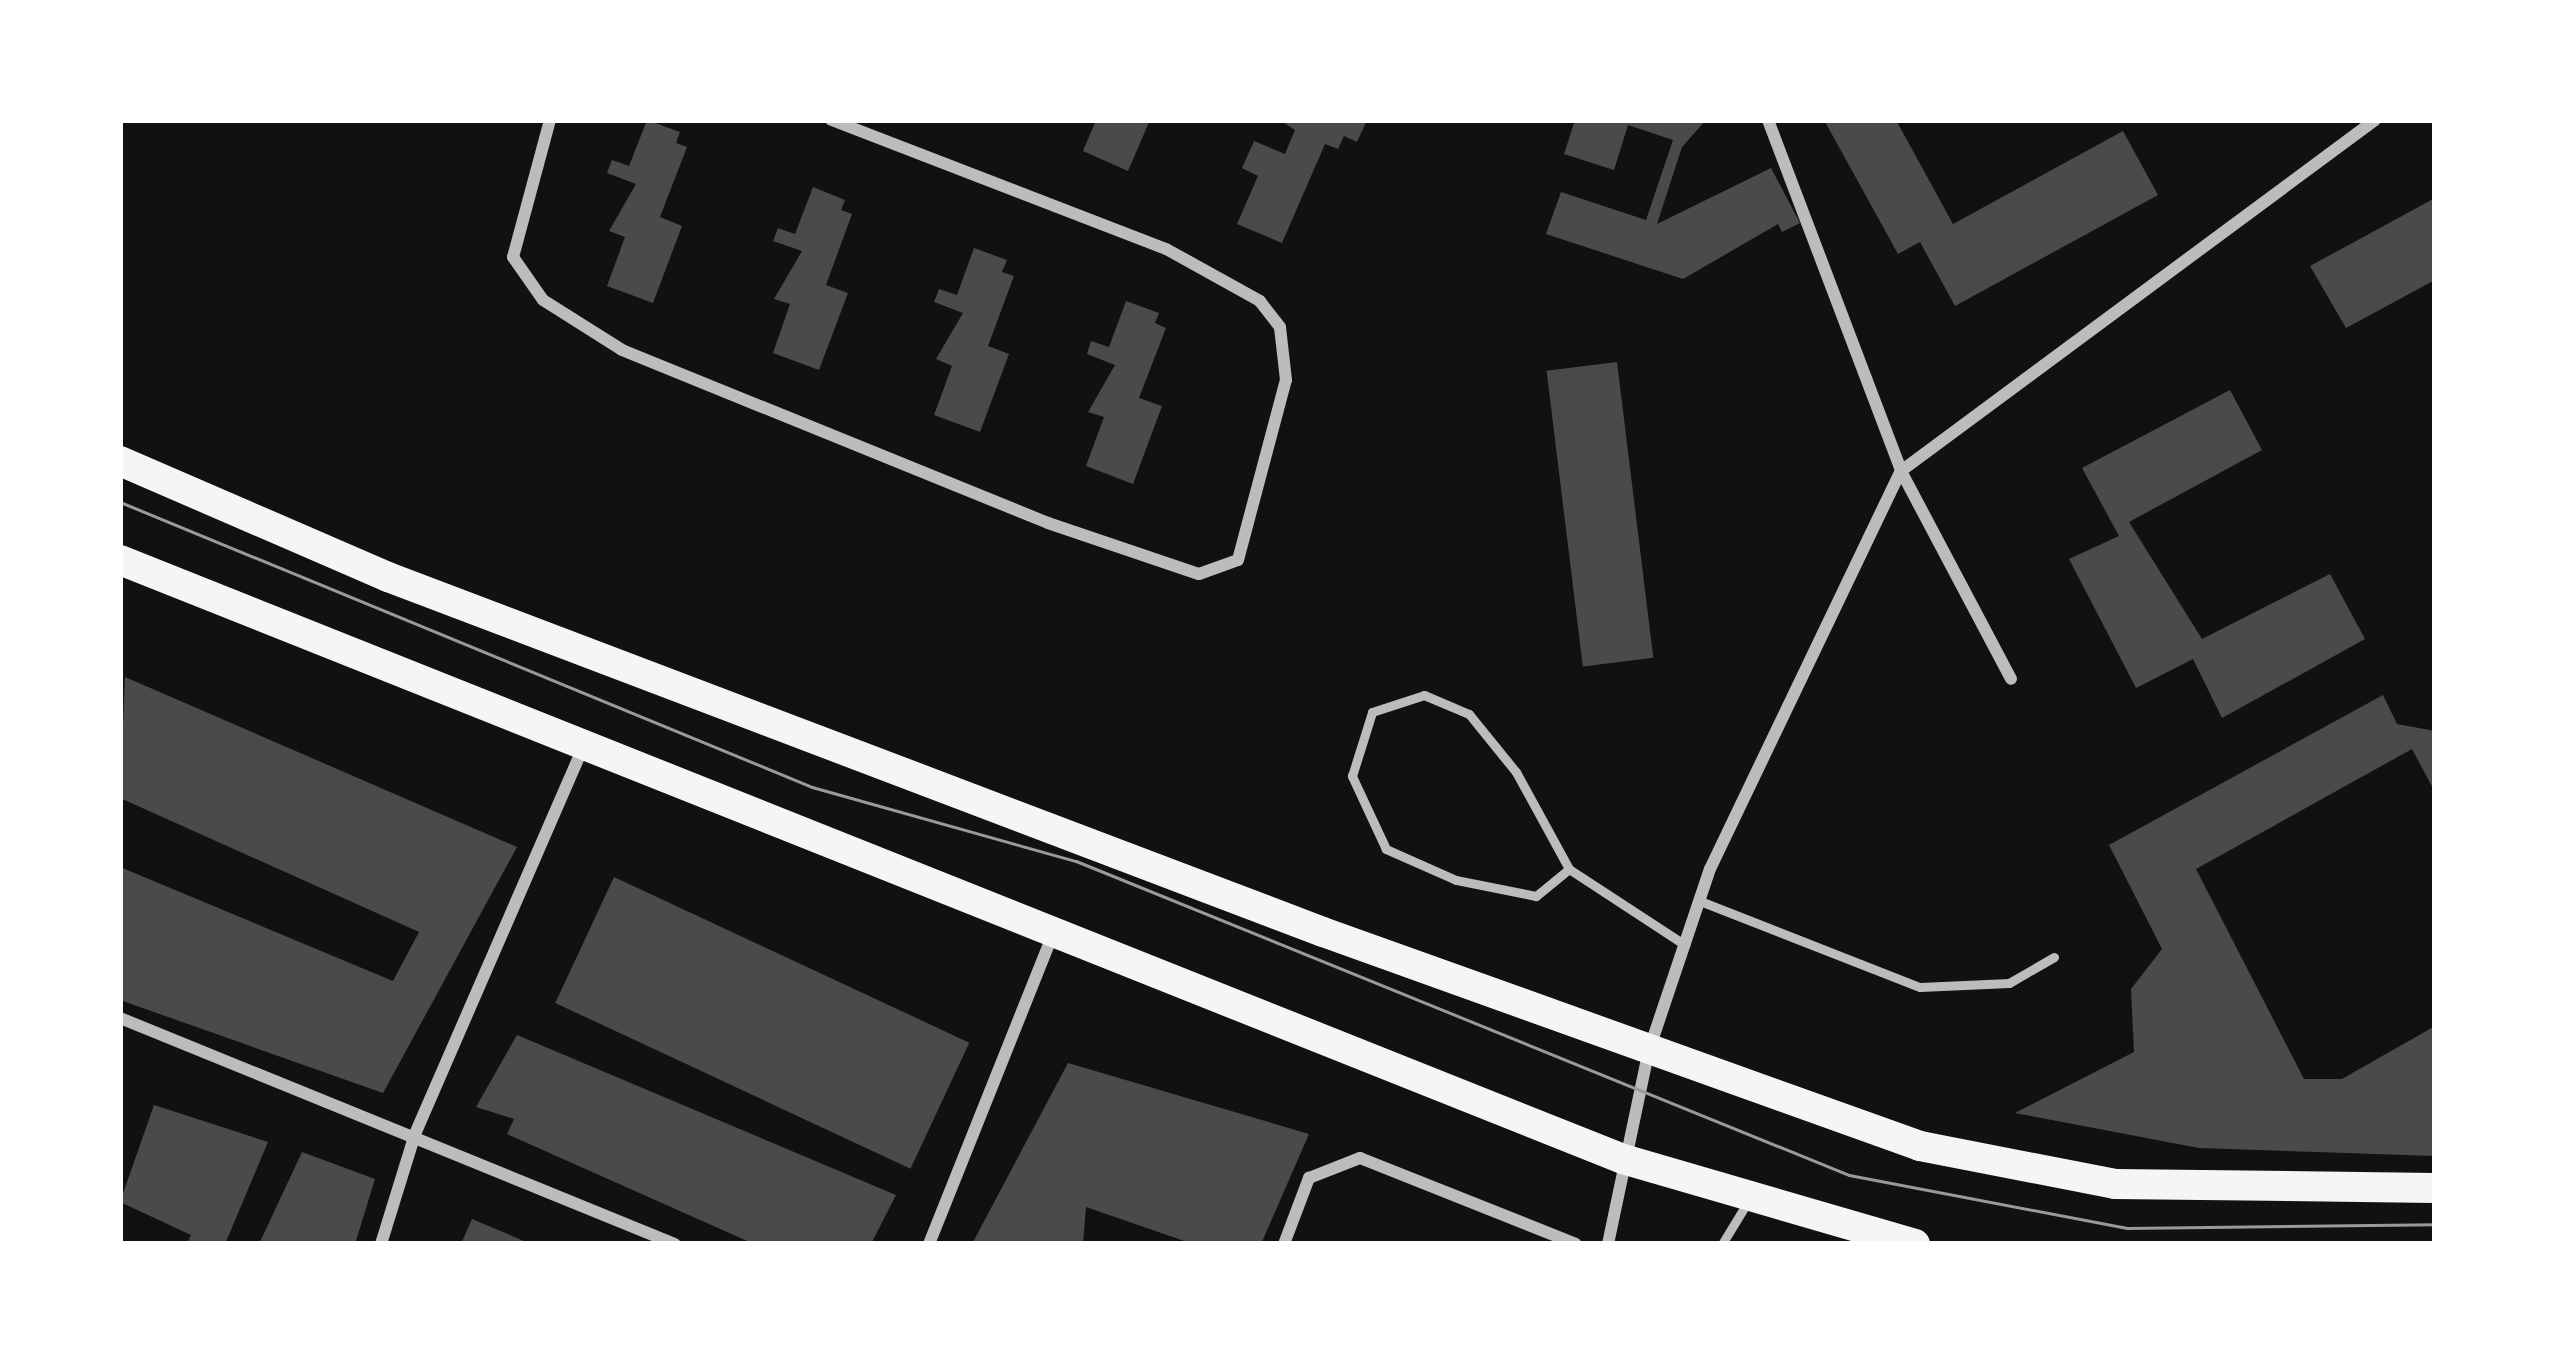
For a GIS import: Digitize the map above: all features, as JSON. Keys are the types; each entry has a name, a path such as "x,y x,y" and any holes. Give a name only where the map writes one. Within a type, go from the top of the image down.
{"main road":[{"path":"120,461 388,577 1920,1147 2115,1184 2435,1188"},
{"path":"120,560 1623,1159 1749,1201 1916,1244"}],"street":[{"path":"550,120 514,257 543,300 563,313 622,350 1048,523 1199,574 1238,560 1286,380 1280,327 1260,301 1166,249 831,120"},
{"path":"1768,120 1901,471 2012,679"},
{"path":"1608,1244 1649,1050 1700,901 1901,471 2375,120"},
{"path":"381,1244 416,1134 583,748"},
{"path":"929,1244 1054,934"},
{"path":"120,1018 416,1134 675,1244"},
{"path":"1284,1244 1309,1178 1360,1158 1576,1244"}],"lane":[{"path":"1569,869 1536,896 1456,880 1386,849 1352,776 1372,712 1424,695 1468,714 1516,772 1569,869 1684,945"},
{"path":"1700,901 1920,987 2009,983 2054,957"},
{"path":"1722,1244 1749,1201"}],"building":[{"path":"647,120 680,132 676,143 687,147 660,217 682,226 653,303 607,286 625,237 609,231 636,184 607,173 612,160 629,166"},
{"path":"1096,120 1150,120 1128,171 1083,151"},
{"path":"1280,120 1367,120 1357,142 1344,136 1338,149 1325,144 1282,243 1237,224 1258,176 1242,168 1254,141 1285,154 1295,130"},
{"path":"1575,120 1706,120 1682,147 1657,224 1771,168 1800,223 1782,232 1778,224 1683,279 1546,234 1561,192 1646,220 1673,140 1628,125 1614,170 1564,154"},
{"path":"1824,120 1896,120 1953,224 2123,131 2158,195 1955,306 1920,242 1898,254"},
{"path":"813,187 845,200 841,210 852,214 826,285 848,293 819,370 773,353 790,304 774,299 802,251 773,241 778,228 795,234"},
{"path":"2435,198 2435,280 2346,328 2310,266"},
{"path":"974,248 1007,260 1002,272 1014,276 988,346 1009,354 980,432 934,415 952,366 936,359 963,313 934,302 939,289 957,295"},
{"path":"1126,301 1159,313 1155,323 1166,328 1139,398 1162,406 1133,484 1086,466 1104,417 1088,412 1115,365 1087,354 1091,341 1109,347"},
{"path":"1617,362 1653,658 1583,666 1547,371"},
{"path":"2230,390 2262,450 2129,522 2202,639 2330,574 2365,639 2222,718 2193,659 2136,688 2069,559 2119,536 2082,468"},
{"path":"125,677 517,847 383,1093 120,1000 120,867 393,981 419,932 120,798"},
{"path":"2383,695 2397,724 2435,731 2435,792 2412,749 2196,869 2304,1079 2342,1079 2435,1026 2435,1156 2199,1148 2015,1113 2134,1052 2131,989 2162,949 2109,845"},
{"path":"614,877 969,1043 911,1169 555,1003"},
{"path":"517,1035 896,1195 871,1244 754,1244 507,1134 514,1119 476,1107"},
{"path":"1068,1063 1309,1134 1261,1244 1193,1244 1086,1207 1083,1244 972,1244"},
{"path":"154,1105 268,1142 225,1244 187,1244 191,1235 120,1202"},
{"path":"302,1152 375,1179 355,1244 259,1244"},
{"path":"472,1219 531,1244 461,1244"}],"tram line":[{"path":"120,502 812,787 1076,861 1849,1175 2127,1228 2435,1224"}]}
